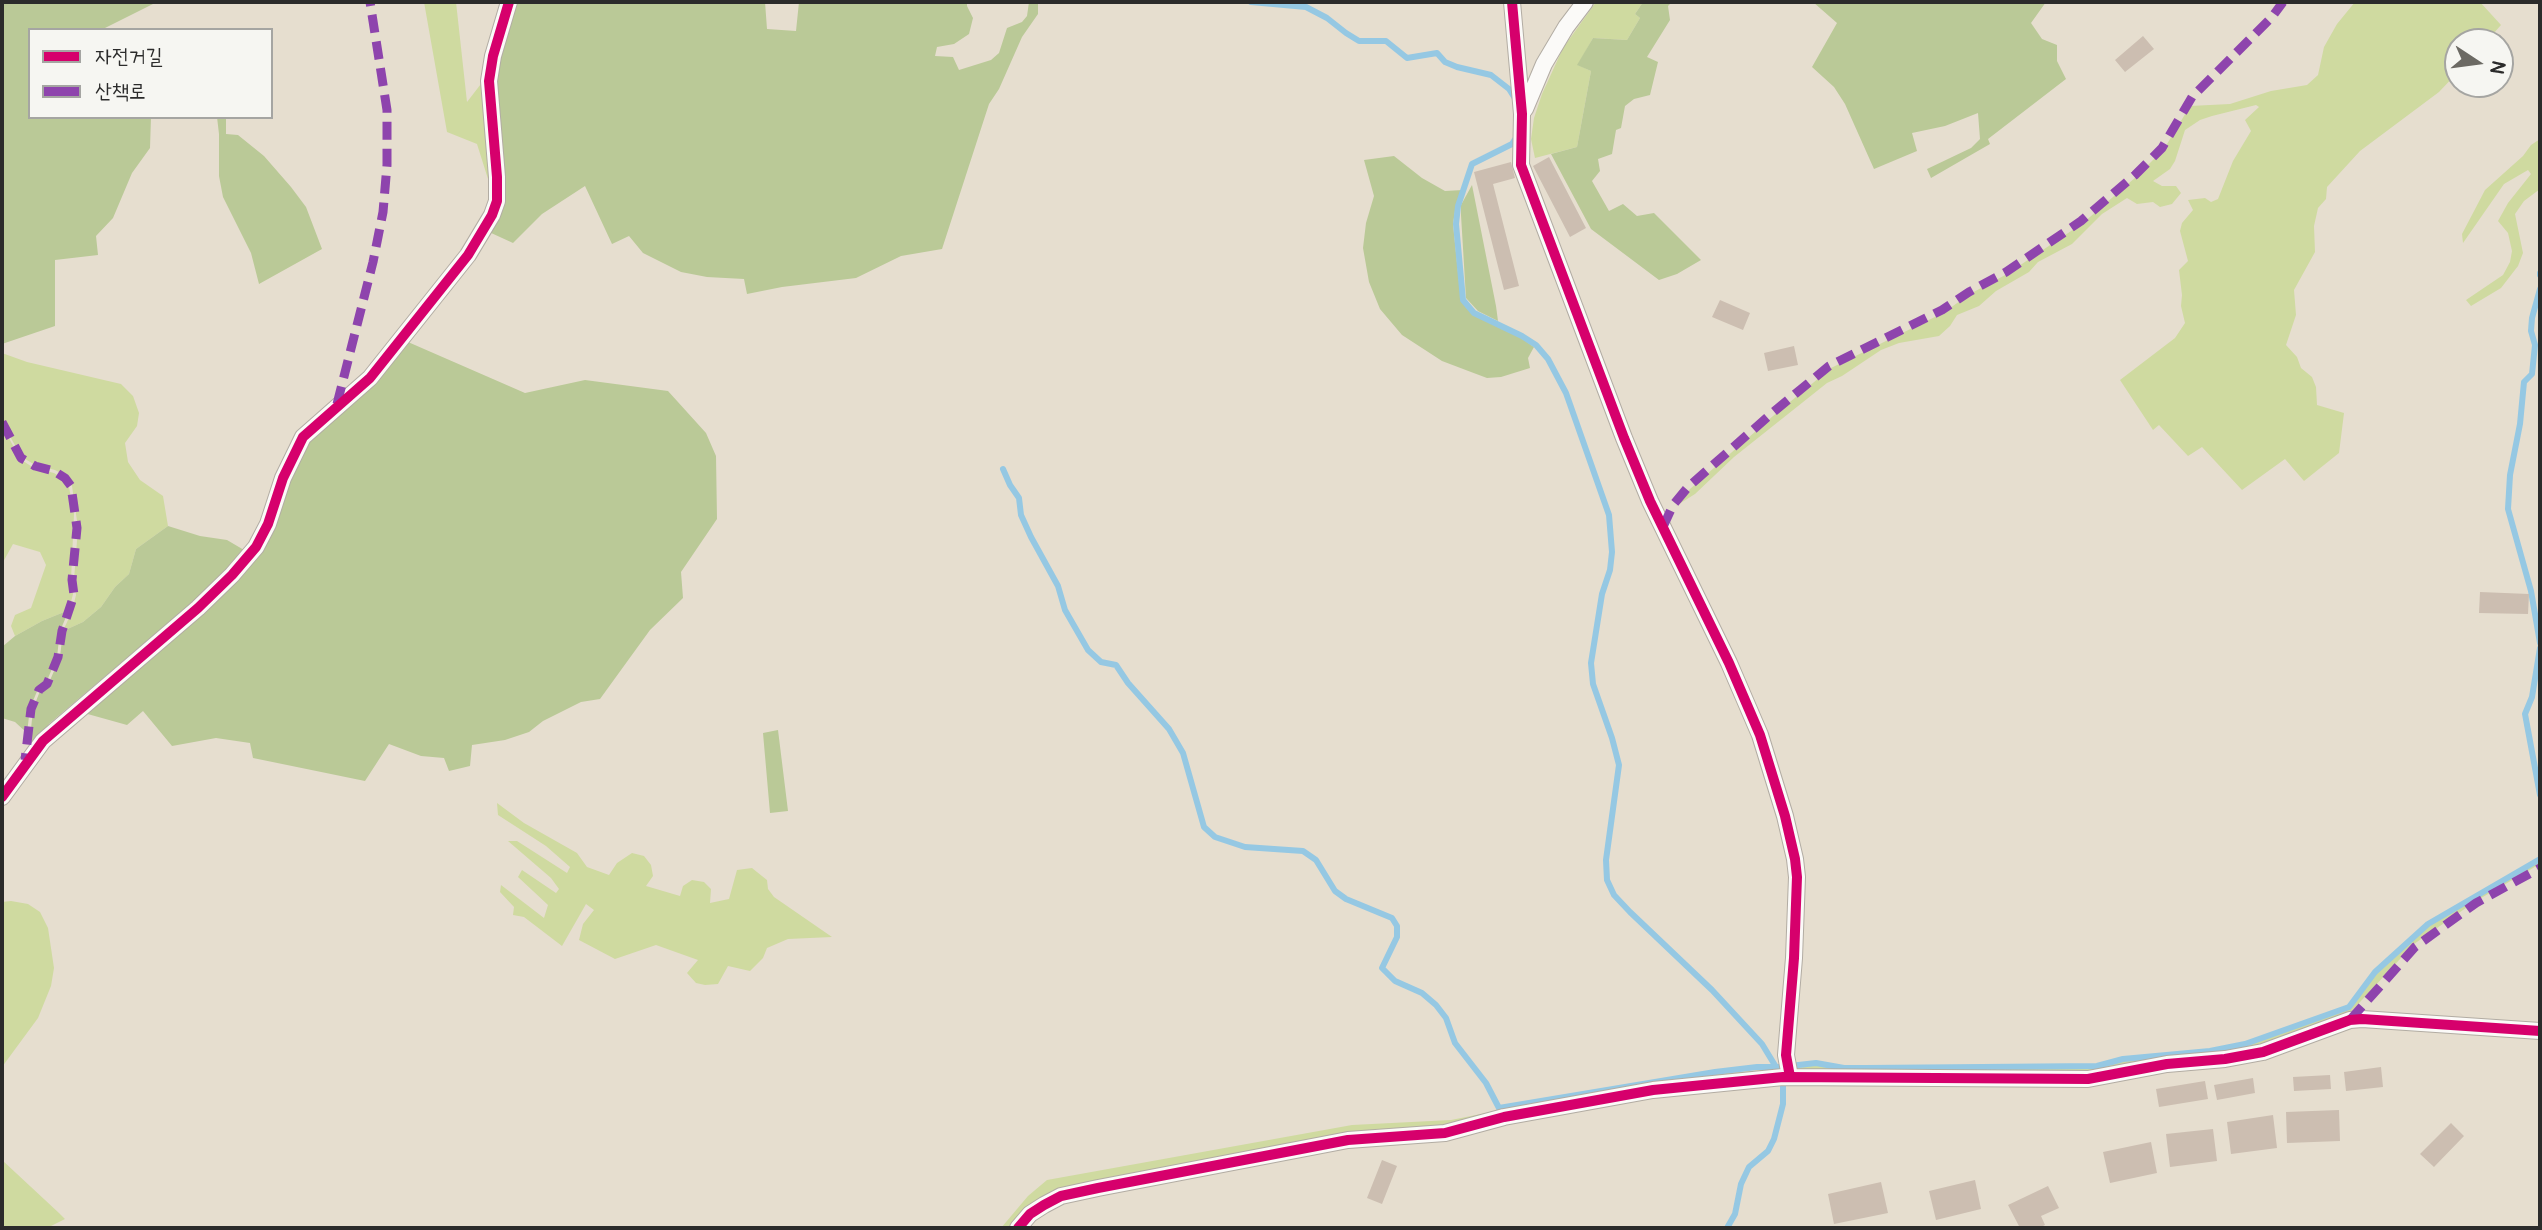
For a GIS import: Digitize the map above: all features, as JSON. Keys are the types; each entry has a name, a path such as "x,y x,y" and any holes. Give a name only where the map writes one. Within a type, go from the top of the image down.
{"street":[{"path":"2,797 43,741 198,608 240,566 256,547 268,524 283,478 303,437 370,378 468,255 492,215 496,201 497,177 489,81 493,56 509,2"},
{"path":"1512,2 1522,114 1521,165 1650,501 1760,735 1785,816 1797,877 1795,945 1786,1055 1790,1077"},
{"path":"1522,114 1544,64 1585,2"},
{"path":"1018,1228 1030,1214 1061,1196 1228,1161 1348,1140 1445,1133 1504,1117 1653,1090 1790,1077 2088,1079 2167,1064 2225,1059 2263,1052 2350,1020 2362,1019 2540,1031"}],"green space":[{"path":"2,2 157,2 105,28 28,28 28,119 151,119 150,148 132,173 113,218 96,236 98,255 55,260 55,326 2,344"},
{"path":"424,2 456,2 467,102 484,80 494,198 477,144 447,132"},
{"path":"515,2 765,2 767,29 796,31 799,2 967,2 973,18 969,34 954,44 937,47 935,56 953,57 959,70 991,60 999,53 1007,28 1022,22 1027,16 1029,2 1038,2 1038,14 1022,37 999,89 989,104 942,249 901,256 856,278 747,294 744,279 681,272 643,253 629,236 612,244 585,186 542,214 513,243 489,232 495,81"},
{"path":"1596,2 1643,2 1635,14 1640,18 1627,40 1593,38 1578,65 1591,71 1577,147 1535,158 1531,139 1542,94 1563,48"},
{"path":"1643,2 1672,2 1668,6 1670,20 1647,57 1658,62 1650,95 1634,99 1625,106 1621,128 1616,130 1612,154 1598,159 1600,171 1592,181 1609,211 1623,204 1637,216 1654,213 1701,260 1677,274 1659,280 1591,229 1551,154 1577,147 1591,71 1577,65 1593,38 1627,40 1640,18 1635,14"},
{"path":"1813,2 2046,2 2031,23 2042,39 2057,45 2057,61 2066,79 1988,139 1990,144 1931,178 1927,169 1971,148 1980,139 1978,113 1945,126 1912,133 1917,151 1874,169 1845,104 1834,87 1812,67 1837,23"},
{"path":"2355,2 2480,2 2501,25 2498,28 2444,28 2444,87 2360,151 2327,187 2326,199 2318,208 2314,226 2315,252 2294,290 2296,315 2286,345 2297,357 2301,368 2312,377 2316,387 2317,405 2344,413 2339,453 2304,481 2285,459 2242,490 2202,447 2188,456 2159,425 2153,430 2120,380 2175,338 2185,323 2179,270 2188,261 2180,231 2182,223 2193,210 2188,200 2205,198 2211,202 2218,199 2233,161 2251,131 2245,120 2259,107 2256,105 2200,120 2185,130 2170,169 2153,181 2162,186 2176,186 2181,193 2172,204 2160,207 2153,202 2137,204 2127,198 2102,214 2072,244 2038,262 2029,272 1996,291 1979,306 1957,315 1939,336 1899,343 1881,350 1827,383 1734,457 1695,494 1676,506 1690,489 1831,368 1943,313 2083,223 2164,149 2190,106 2230,104 2271,91 2307,85 2318,75 2324,47 2337,24"},
{"path":"217,119 226,119 226,134 238,135 264,156 306,207 322,249 259,284 251,253 223,197 219,176"},
{"path":"2540,139 2540,189 2524,201 2515,214 2523,253 2518,266 2501,288 2471,306 2466,300 2503,275 2510,262 2512,251 2508,233 2498,221 2508,203 2531,174 2528,170 2504,184 2463,243 2462,234 2485,190"},
{"path":"1394,156 1422,178 1445,191 1463,190 1456,205 1453,224 1461,301 1473,315 1534,347 1528,358 1530,368 1501,377 1487,378 1442,361 1402,335 1380,309 1369,282 1363,248 1366,223 1374,196 1364,160"},
{"path":"1472,185 1498,321 1478,311 1466,298 1461,205"},
{"path":"408,342 525,393 585,380 668,391 706,433 716,456 717,519 681,572 683,598 650,630 600,699 581,702 543,721 529,732 505,740 472,745 470,766 449,771 444,758 421,756 389,744 365,781 253,758 250,743 216,738 172,746 143,711 127,725 84,713 236,580 307,441"},
{"path":"2,353 27,362 121,384 133,396 139,413 137,426 125,443 128,462 140,480 163,496 168,526 136,549 129,574 115,587 101,607 83,622 63,631 76,595 74,580 78,528 72,486 66,476 35,465 22,457 12,440 2,419"},
{"path":"2,425 20,459 34,468 54,473 64,479 69,487 74,514 71,580 73,594 69,610 15,636 11,626 15,615 31,608 46,565 40,552 13,544 2,564"},
{"path":"168,526 200,536 227,540 244,550 222,575 180,613 50,723 29,749 33,709 40,691 48,685 60,657 63,631 83,622 101,607 115,587 129,574 136,549"},
{"path":"69,610 60,631 57,657 46,683 38,689 30,708 27,733 15,722 2,718 2,647 15,636 42,621"},
{"path":"778,730 788,811 770,813 763,733"},
{"path":"497,803 524,823 577,853 587,867 609,875 617,863 632,853 644,856 651,865 653,876 646,886 680,896 683,886 692,880 704,882 711,889 710,903 729,899 737,870 752,868 767,880 768,889 774,897 832,937 788,939 767,948 763,958 750,971 728,966 718,984 705,985 696,983 687,973 698,960 656,945 615,959 579,940 583,924 594,910 586,904 562,946 524,917 513,915 514,907 500,892 501,885 544,918 548,905 518,877 522,870 556,893 559,889 551,878 508,841 517,841 567,873 570,867 546,846 498,815"},
{"path":"2540,861 2540,864 2476,901 2414,944 2347,1016 2262,1048 2087,1074 1807,1073 1791,1069 1816,1065 1866,1071 2097,1068 2123,1061 2211,1053 2246,1046 2350,1009 2377,973 2429,926"},
{"path":"2,902 28,904 40,912 48,928 54,968 51,986 38,1018 2,1067"},
{"path":"1776,1069 1777,1075 1469,1124 1348,1135 1227,1155 1098,1183 1009,1228 1001,1228 1028,1196 1047,1180 1352,1125 1451,1120 1546,1101 1715,1074"},
{"path":"2,1160 65,1219 47,1228 2,1228"}],"building":[{"path":"2143,36 2154,49 2125,72 2115,60"},
{"path":"1549,157 1586,228 1570,237 1533,166"},
{"path":"1511,162 1515,178 1493,184 1519,286 1504,290 1474,172"},
{"path":"1720,300 1750,313 1743,330 1712,317"},
{"path":"1794,346 1798,365 1768,371 1764,353"},
{"path":"2480,592 2529,594 2528,614 2479,613"},
{"path":"2381,1067 2383,1087 2346,1091 2344,1072"},
{"path":"2330,1075 2331,1089 2294,1091 2293,1077"},
{"path":"2253,1078 2255,1093 2217,1100 2214,1085"},
{"path":"2205,1081 2208,1099 2159,1107 2156,1089"},
{"path":"2339,1110 2340,1141 2287,1143 2286,1112"},
{"path":"2273,1115 2277,1148 2231,1154 2227,1122"},
{"path":"2451,1123 2464,1136 2434,1167 2420,1154"},
{"path":"2213,1129 2217,1161 2170,1167 2166,1134"},
{"path":"2151,1142 2157,1173 2110,1183 2103,1152"},
{"path":"1382,1160 1397,1166 1382,1204 1367,1198"},
{"path":"1975,1180 1981,1209 1936,1220 1929,1191"},
{"path":"1881,1182 1888,1213 1834,1224 1828,1194"},
{"path":"2048,1186 2059,1208 2041,1216 2045,1225 2039,1228 2020,1228 2008,1205"}],"waterway":[{"path":"1251,2 1306,7 1359,41 1386,41 1407,58 1437,53 1445,62 1457,67 1491,75 1509,89 1516,100"},
{"path":"1518,135 1512,144 1472,164 1458,206 1456,224 1463,300 1474,313 1536,345 1548,359 1566,393 1609,515 1612,552 1610,570 1602,594 1591,663 1593,684 1619,765 1606,860 1607,880 1614,895 1630,912 1712,990 1762,1044 1776,1067"},
{"path":"2540,289 2532,318 2531,331 2535,345 2532,374 2524,382 2520,424 2510,475 2508,509 2531,591 2540,643"},
{"path":"1003,469 1019,498 1021,515 1031,537 1058,586 1065,610 1088,650 1101,662 1116,665 1128,683 1169,729 1183,753 1204,827 1215,837 1245,847 1303,851 1316,860 1335,891 1346,899 1392,918 1397,926 1397,937 1382,968 1395,981 1422,993 1436,1005 1446,1018 1455,1043 1486,1083 1499,1108 1757,1067 1816,1063 1844,1068 2097,1066 2123,1059 2210,1051 2245,1044 2349,1007 2375,972 2428,924 2540,859"},
{"path":"2540,648 2532,697 2525,714 2540,795"},
{"path":"1727,1228 1735,1214 1741,1184 1749,1167 1768,1151 1774,1139 1783,1104 1783,1078"}],"marked path":[{"path":"337,404 373,262 383,212 387,165 387,110 370,2"},
{"path":"1663,527 1673,505 1688,487 1829,366 1942,310 2006,272 2081,221 2162,148 2192,97 2272,17 2283,2"},
{"path":"2,422 21,458 35,466 54,471 71,486 77,528 72,580 74,595 62,631 58,657 47,684 39,690 31,709 25,760"},
{"path":"2350,1020 2415,947 2476,903 2540,868"}],"cycle path":[{"path":"2,797 43,741 198,608 232,575 256,547 268,524 283,478 303,437 370,378 468,255 492,215 497,201 489,81 493,56 509,2"},
{"path":"1512,2 1522,114 1521,165 1650,501 1729,663 1760,735 1785,816 1797,877 1786,1055 1790,1077"},
{"path":"1018,1228 1030,1214 1061,1196 1348,1140 1445,1133 1504,1117 1653,1090 1783,1077 2088,1079 2167,1064 2225,1059 2263,1052 2350,1020 2362,1019 2540,1031"}]}
